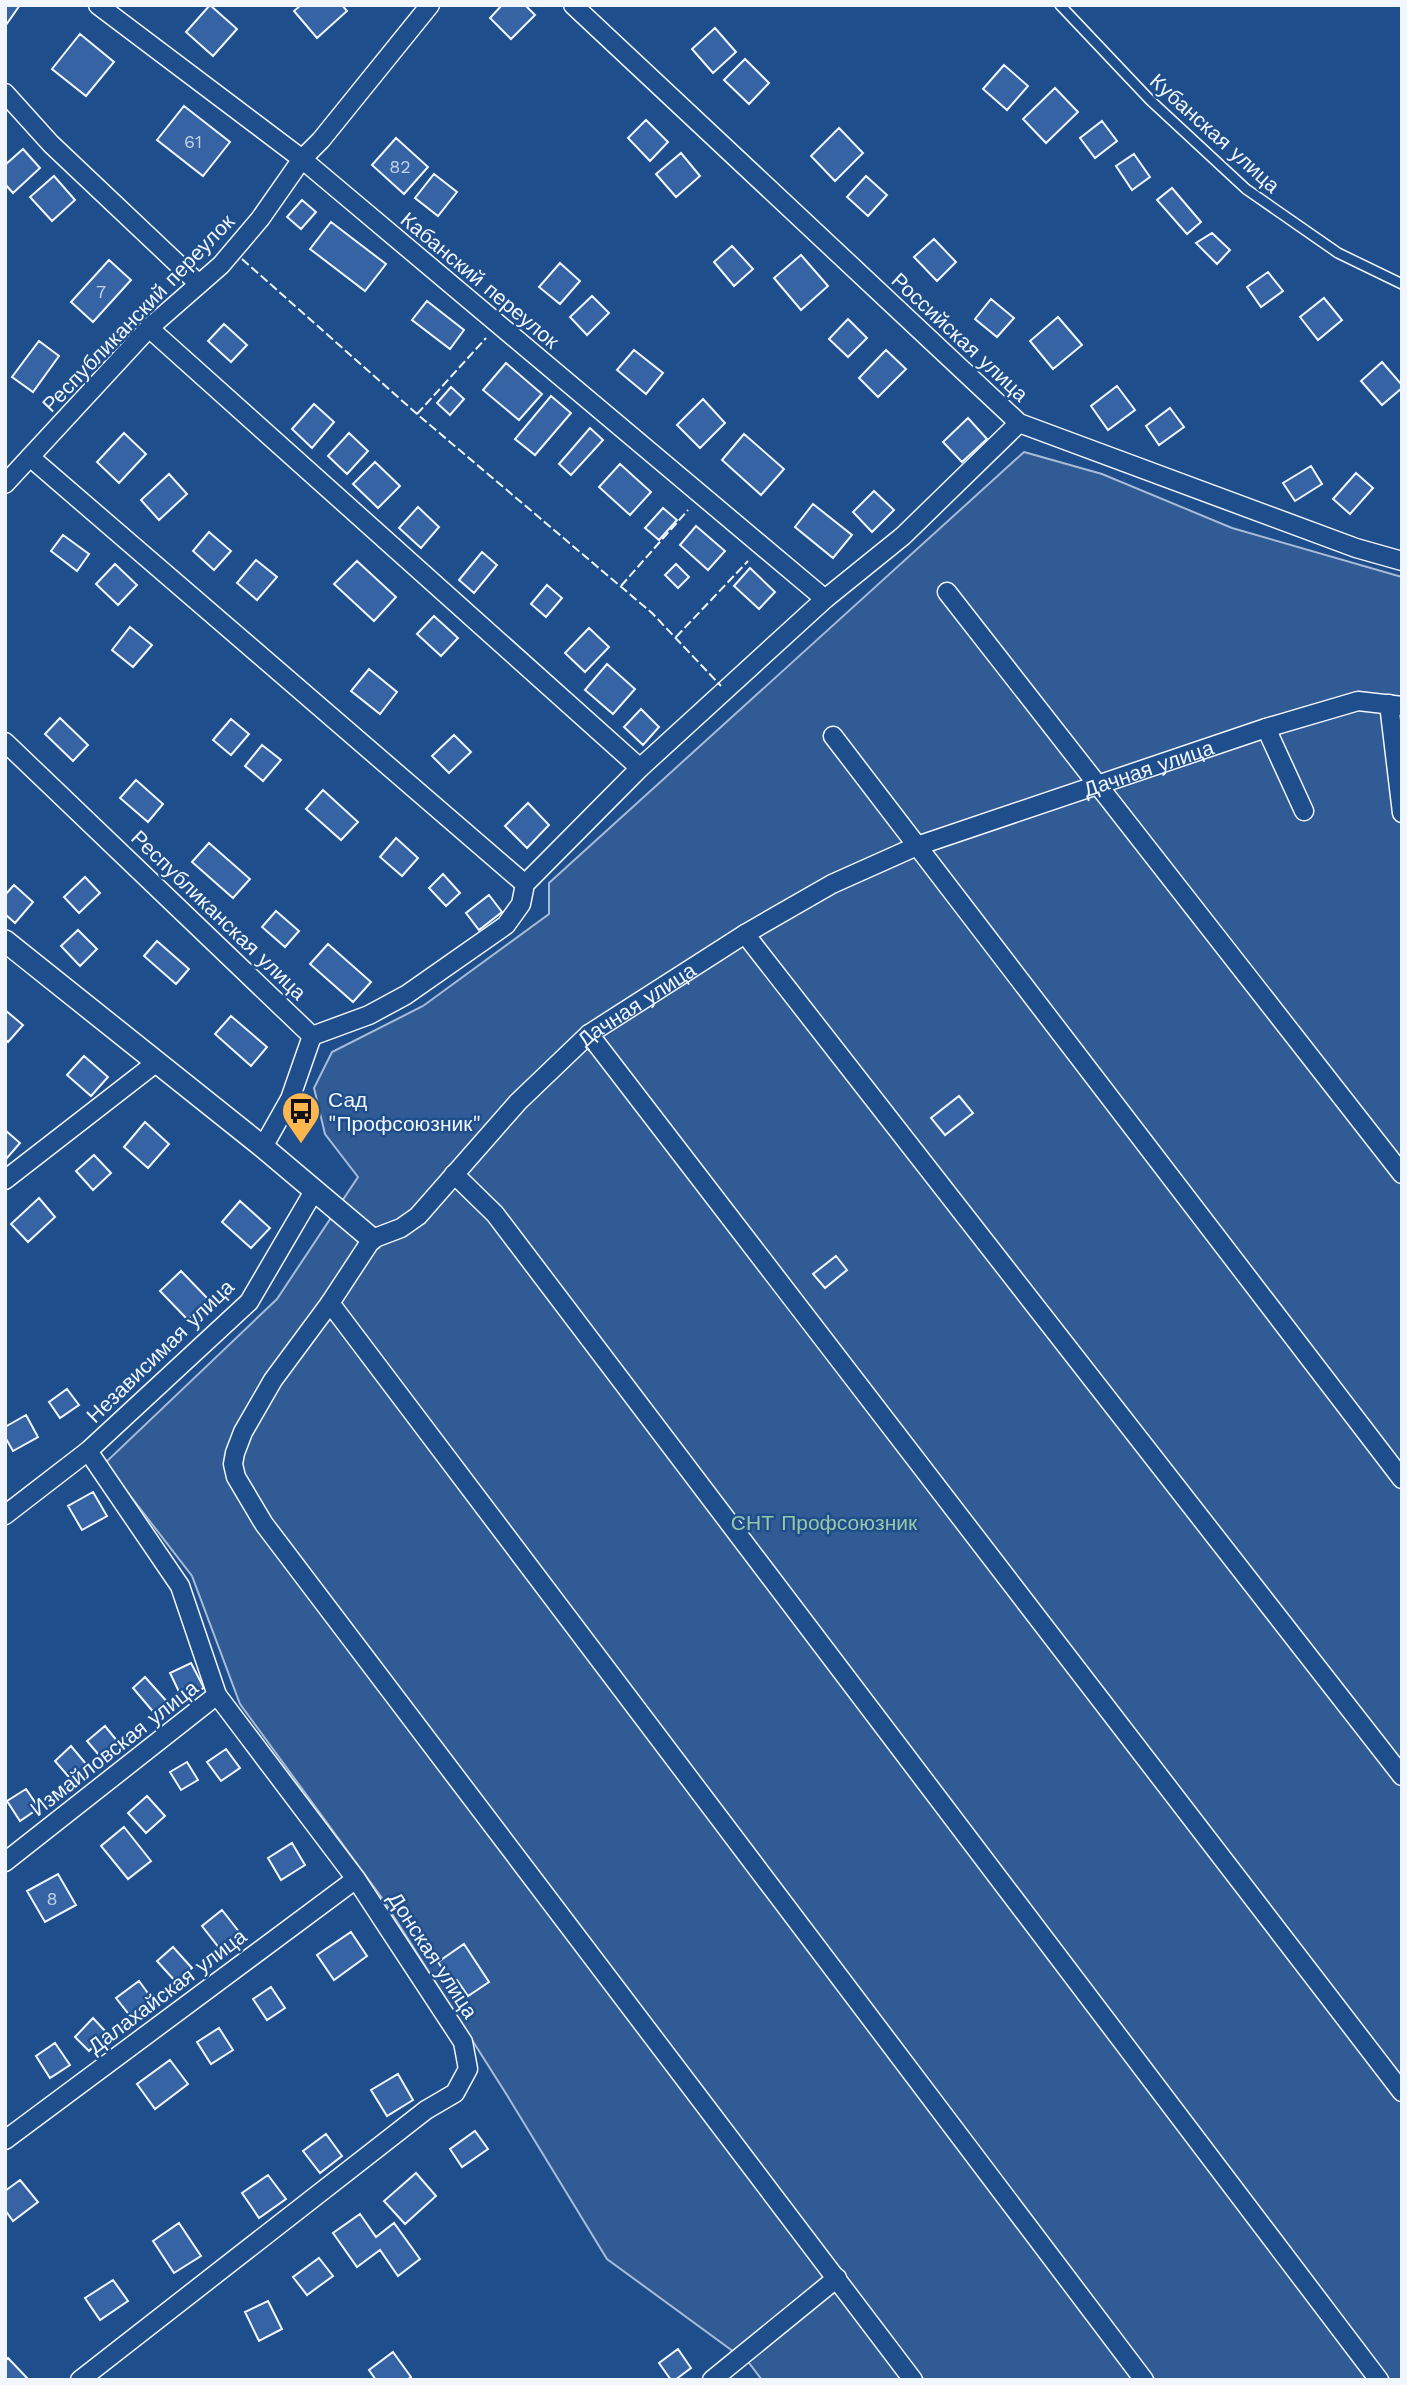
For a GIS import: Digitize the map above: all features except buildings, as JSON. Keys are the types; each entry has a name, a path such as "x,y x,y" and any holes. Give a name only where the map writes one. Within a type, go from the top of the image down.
{"street":[{"name":"Кабанский переулок","path":"97,5 302,159 825,599"},
{"name":"Республиканский переулок","path":"5,484 149,328 221,265 260,219 302,159 321,140 430,5"},
{"name":"Российская улица","path":"573,5 1019,423 1356,548 1402,561"},
{"path":"5,93 51,144 199,284"},
{"path":"149,328 640,768"},
{"path":"263,1147 290,1099 312,1036 369,1015 406,995 506,925 521,904 525,884 640,768 825,599 903,536 1019,423"},
{"path":"30,457 525,884"},
{"path":"947,592 1402,1174"},
{"name":"Дачная улица","path":"372,1239 401,1228 418,1216 518,1102 589,1034 745,934 832,884 917,846 1266,728 1358,701 1396,705"},
{"path":"1396,705 1402,813"},
{"path":"1266,728 1304,811"},
{"path":"833,736 1402,1479"},
{"name":"Республиканская улица","path":"5,742 312,1036"},
{"path":"745,934 1402,1776"},
{"path":"10,951 157,1062 372,1239 331,1303 273,1380 243,1432 233,1464 236,1477 264,1524 913,2380"},
{"path":"589,1034 1402,2092"},
{"path":"5,1180 157,1062"},
{"path":"454,1174 495,1214 1380,2380"},
{"name":"Независимая улица","path":"5,1515 88,1451 249,1302 314,1191"},
{"path":"331,1303 1144,2380"},
{"name":"Донская улица","path":"80,2380 426,2110 455,2093 468,2069 463,2042 356,1879 217,1695 180,1586 88,1451"},
{"name":"Измайловская улица","path":"5,1862 217,1695"},
{"name":"Далахайская улица","path":"5,2140 356,1879"},
{"path":"712,2380 837,2278"}],"lane":[{"name":"Кубанская улица","path":"1060,5 1150,100 1246,189 1338,253 1402,284"}],"shaded area":[{"name":"СНТ Профсоюзник","path":"1024,452 1102,474 1232,528 1402,577 1402,2380 762,2380 749,2363 607,2259 382,1898 240,1704 192,1576 105,1463 277,1299 358,1177 325,1134 314,1088 332,1052 423,1006 549,914 549,883"}],"fence":[{"path":"242,259 417,414 652,613 721,686"},
{"path":"417,414 486,338"},
{"path":"621,586 688,510"},
{"path":"676,637 748,561"}],"place":[{"name":"Сад \"Профсоюзник\"","path":"301,1145"}]}
